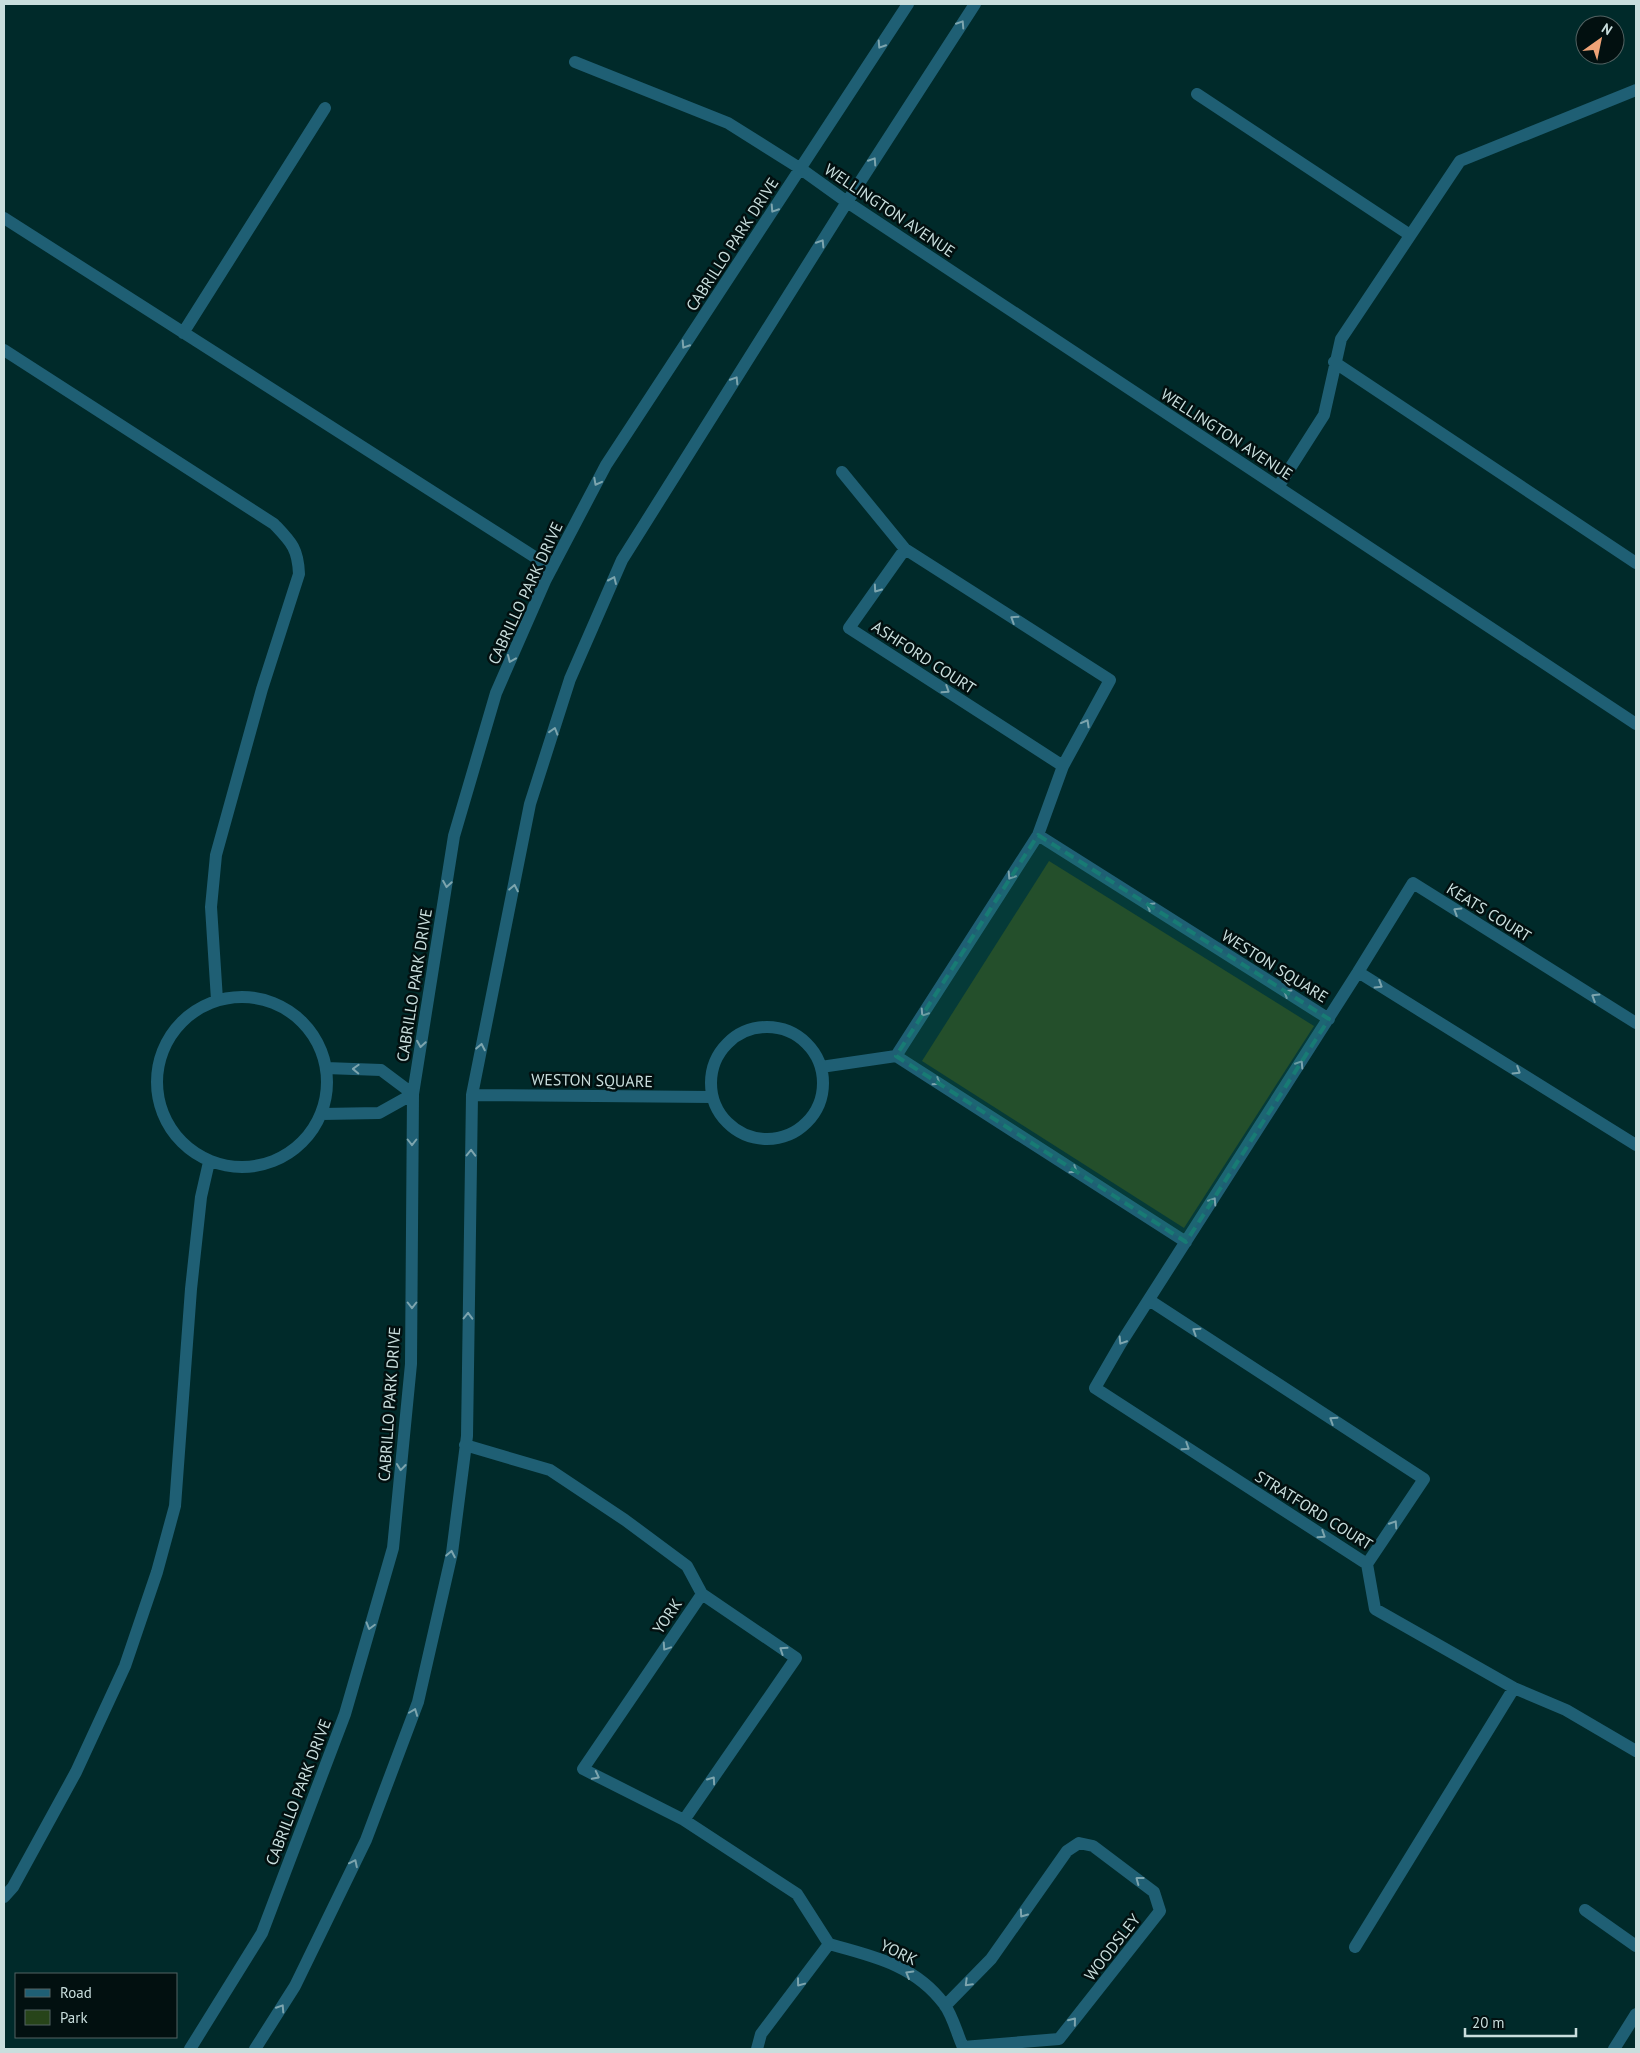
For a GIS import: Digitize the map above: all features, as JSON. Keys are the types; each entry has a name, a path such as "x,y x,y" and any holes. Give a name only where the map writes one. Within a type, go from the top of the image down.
{"street":[{"name":"CABRILLO PARK DRIVE","path":"190,2049 262,1932 345,1714 393,1548 411,1364 413,1094 454,836 496,692 552,568 606,465 908,4"},
{"path":"255,2049 295,1986 366,1840 418,1702 452,1552 466,1445 472,1095 530,804 570,679 622,560 847,202 975,4"},
{"name":"WELLINGTON AVENUE","path":"575,62 728,123 801,169 847,202 1636,724"},
{"path":"1278,487 1324,415 1334,362 1341,339 1460,161 1636,90"},
{"path":"1197,94 1410,235"},
{"path":"183,333 325,108"},
{"path":"4,218 552,568"},
{"path":"4,350 274,524 293,543 298,559 299,574 262,689 216,855 211,908 217,1000"},
{"path":"1334,362 1636,563"},
{"path":"842,472 905,549 1110,680 1063,766 1038,835 896,1056"},
{"name":"ASHFORD COURT","path":"905,549 850,628 1063,766"},
{"name":"WESTON SQUARE","path":"1038,835 1329,1019 1186,1242"},
{"name":"KEATS COURT","path":"1329,1019 1413,883 1636,1022"},
{"path":"1358,972 1636,1145"},
{"path":"246,996 274,1003 298,1018 317,1040 326,1068 327,1091 322,1114 308,1138 287,1156 262,1166 236,1168 209,1162 187,1148 169,1128 158,1104 156,1078 161,1052 174,1029 193,1011 217,1000 246,996"},
{"path":"761,1027 780,1028 798,1036 812,1049 821,1067 824,1084 821,1102 812,1118 799,1130 782,1138 765,1140 747,1136 731,1127 719,1114 712,1098 710,1078 716,1059 726,1043 742,1032 751,1029 761,1027"},
{"path":"821,1067 896,1056 1186,1242"},
{"path":"322,1114 379,1113 413,1094 381,1070 326,1068"},
{"name":"WESTON SQUARE","path":"472,1095 712,1098"},
{"path":"4,1897 13,1887 84,1754 126,1666 160,1562 175,1506 191,1289 201,1197 209,1162"},
{"name":"STRATFORD COURT","path":"1149,1300 1424,1479 1367,1564 1095,1388 1121,1343 1186,1242"},
{"path":"466,1445 550,1470 625,1520 687,1566 702,1594"},
{"path":"1367,1564 1375,1609 1514,1688 1566,1710 1636,1751"},
{"name":"YORK","path":"684,1820 796,1658 702,1594 583,1769 684,1820 797,1894 829,1944 883,1959 925,1983 945,2006 963,2048"},
{"path":"1354,1947 1514,1688"},
{"name":"WOODSLEY","path":"945,2006 991,1960 1067,1851 1079,1843 1093,1846 1154,1892 1160,1911 1059,2039 963,2048"},
{"path":"1585,1910 1636,1946"},
{"path":"757,2049 761,2034 829,1944"},
{"path":"1614,2049 1636,2014"}],"highlighted area":[{"path":"1038,835 1329,1019 1186,1242 896,1056"}],"green space":[{"path":"1049,861 1314,1026 1184,1228 922,1061"}]}
